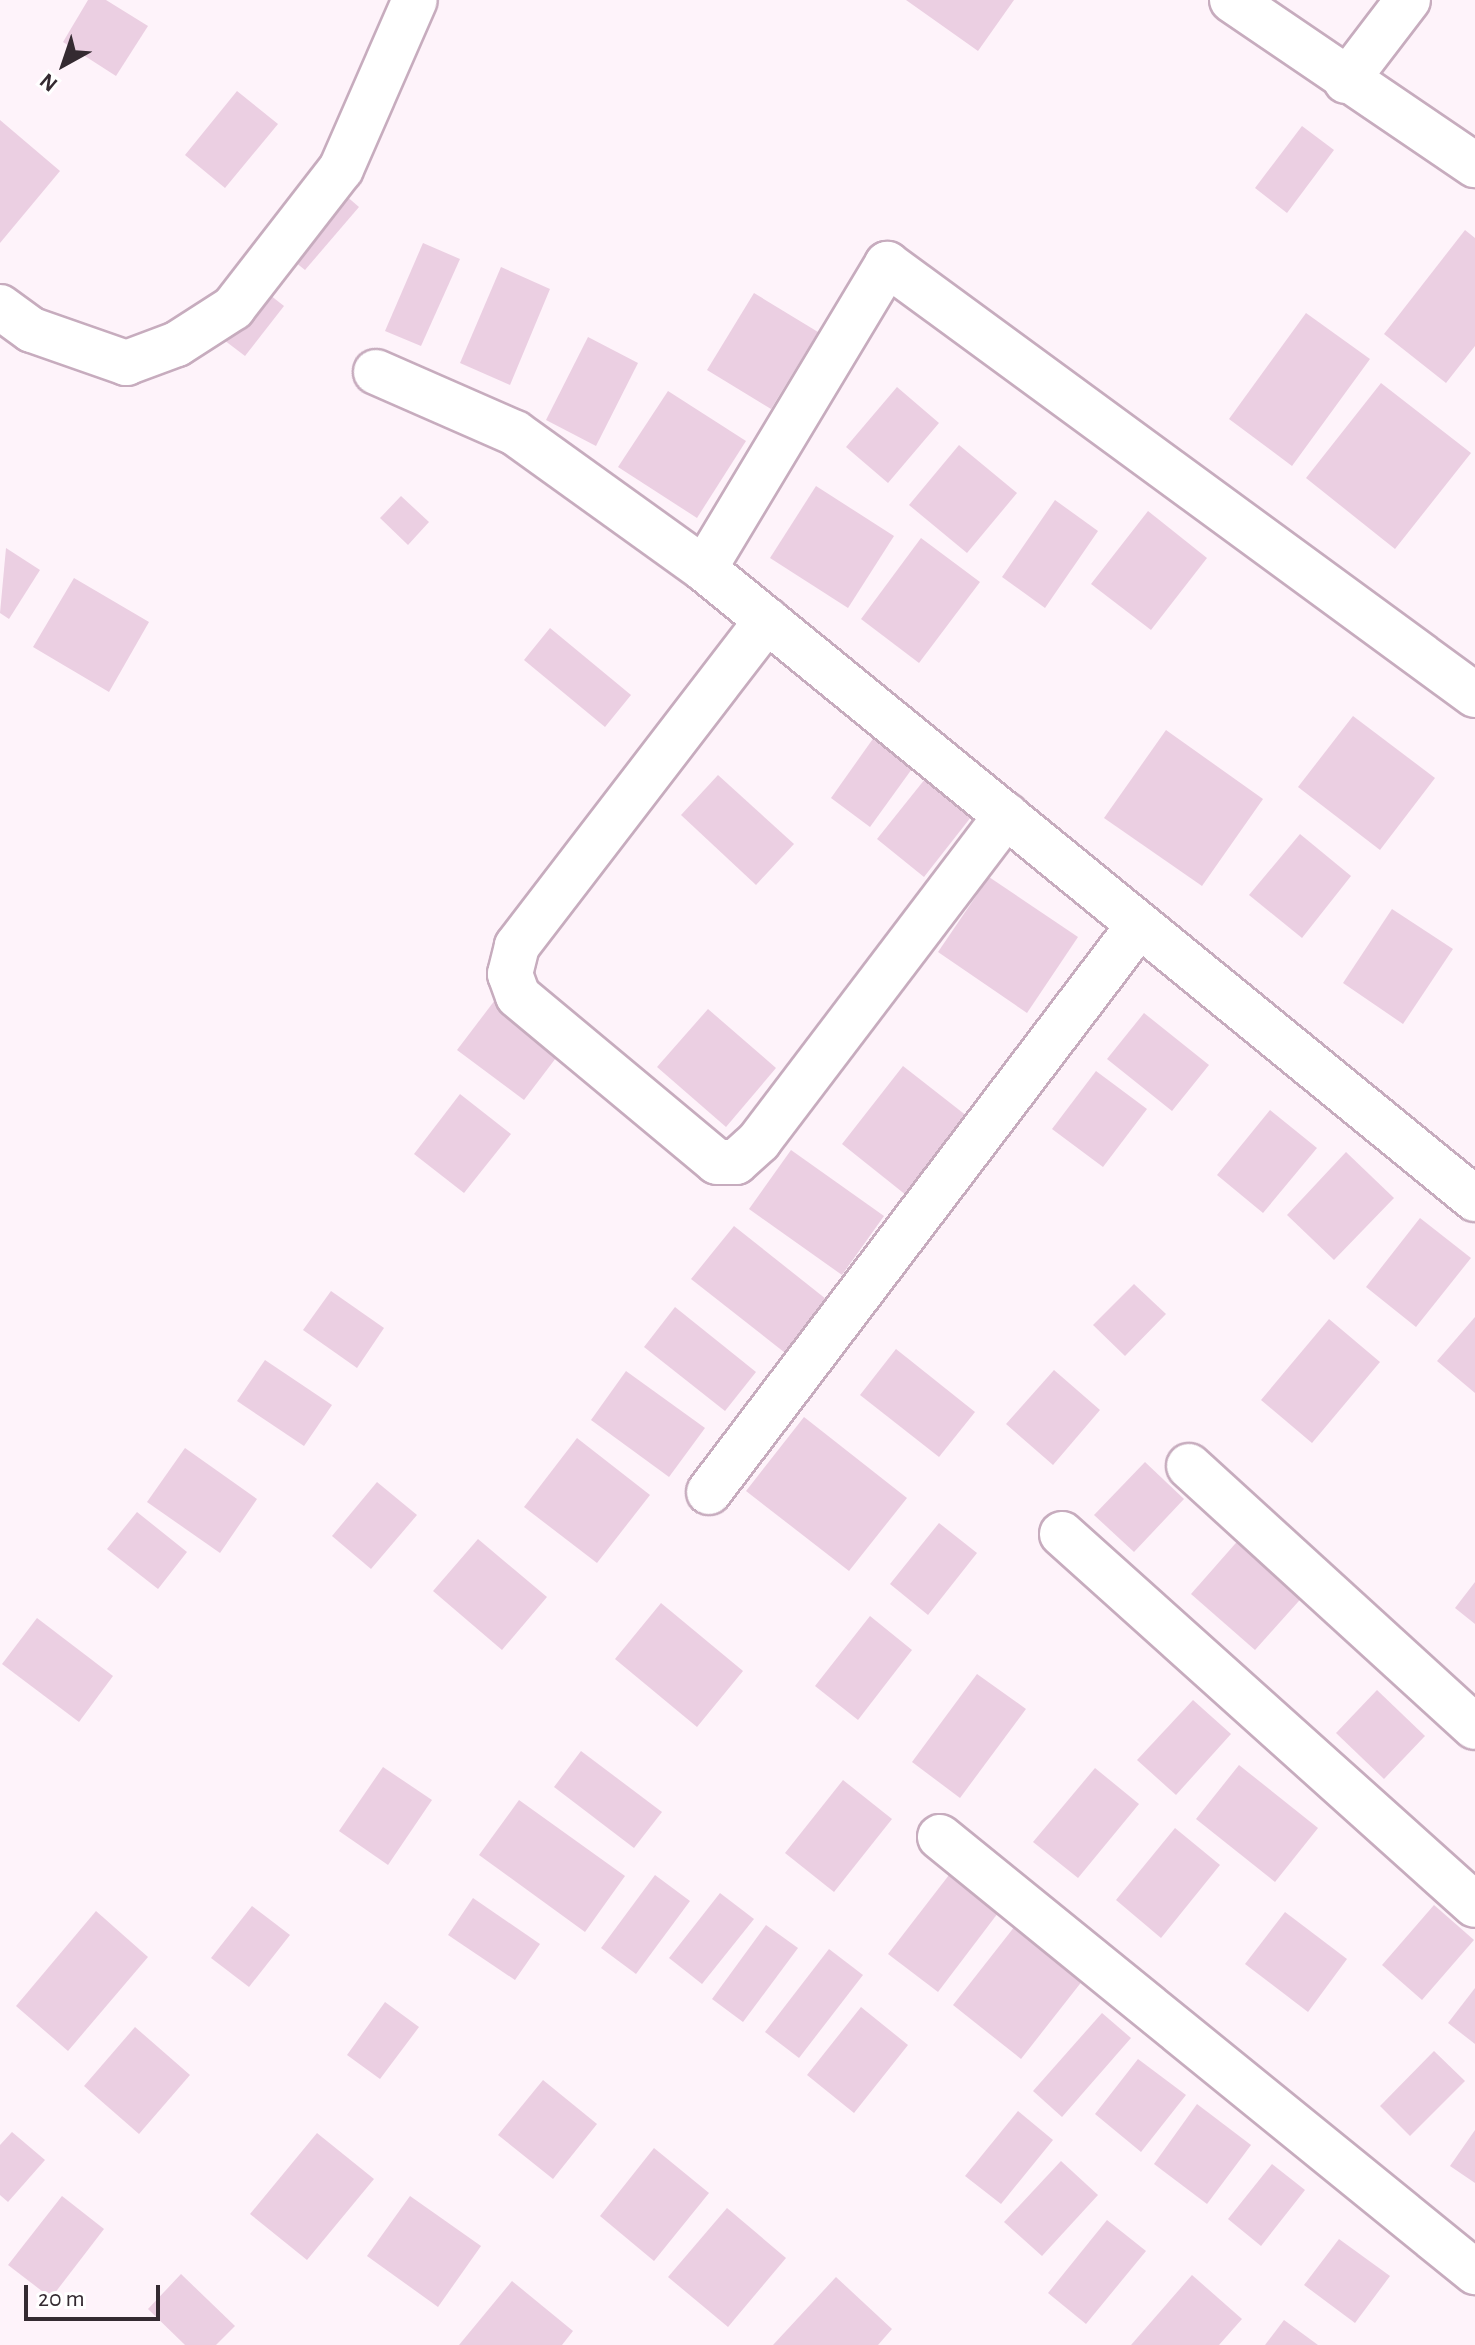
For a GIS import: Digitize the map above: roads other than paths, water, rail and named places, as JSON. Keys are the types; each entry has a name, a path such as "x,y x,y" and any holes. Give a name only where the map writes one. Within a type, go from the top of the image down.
{"street":[{"path":"0,307 32,330 126,363 177,344 233,308 341,169 415,0"},
{"path":"1232,0 1346,81 1475,165"},
{"path":"1346,81 1408,0"},
{"path":"704,569 887,264 1475,695"},
{"path":"376,372 515,433 704,569 1475,1199"},
{"path":"767,620 517,946 510,974 518,996 717,1162 736,1162 759,1141 1006,815"},
{"path":"709,1492 1139,925"},
{"path":"1189,1466 1475,1727"},
{"path":"1062,1534 1475,1905"},
{"path":"940,1837 1475,2272"}]}
